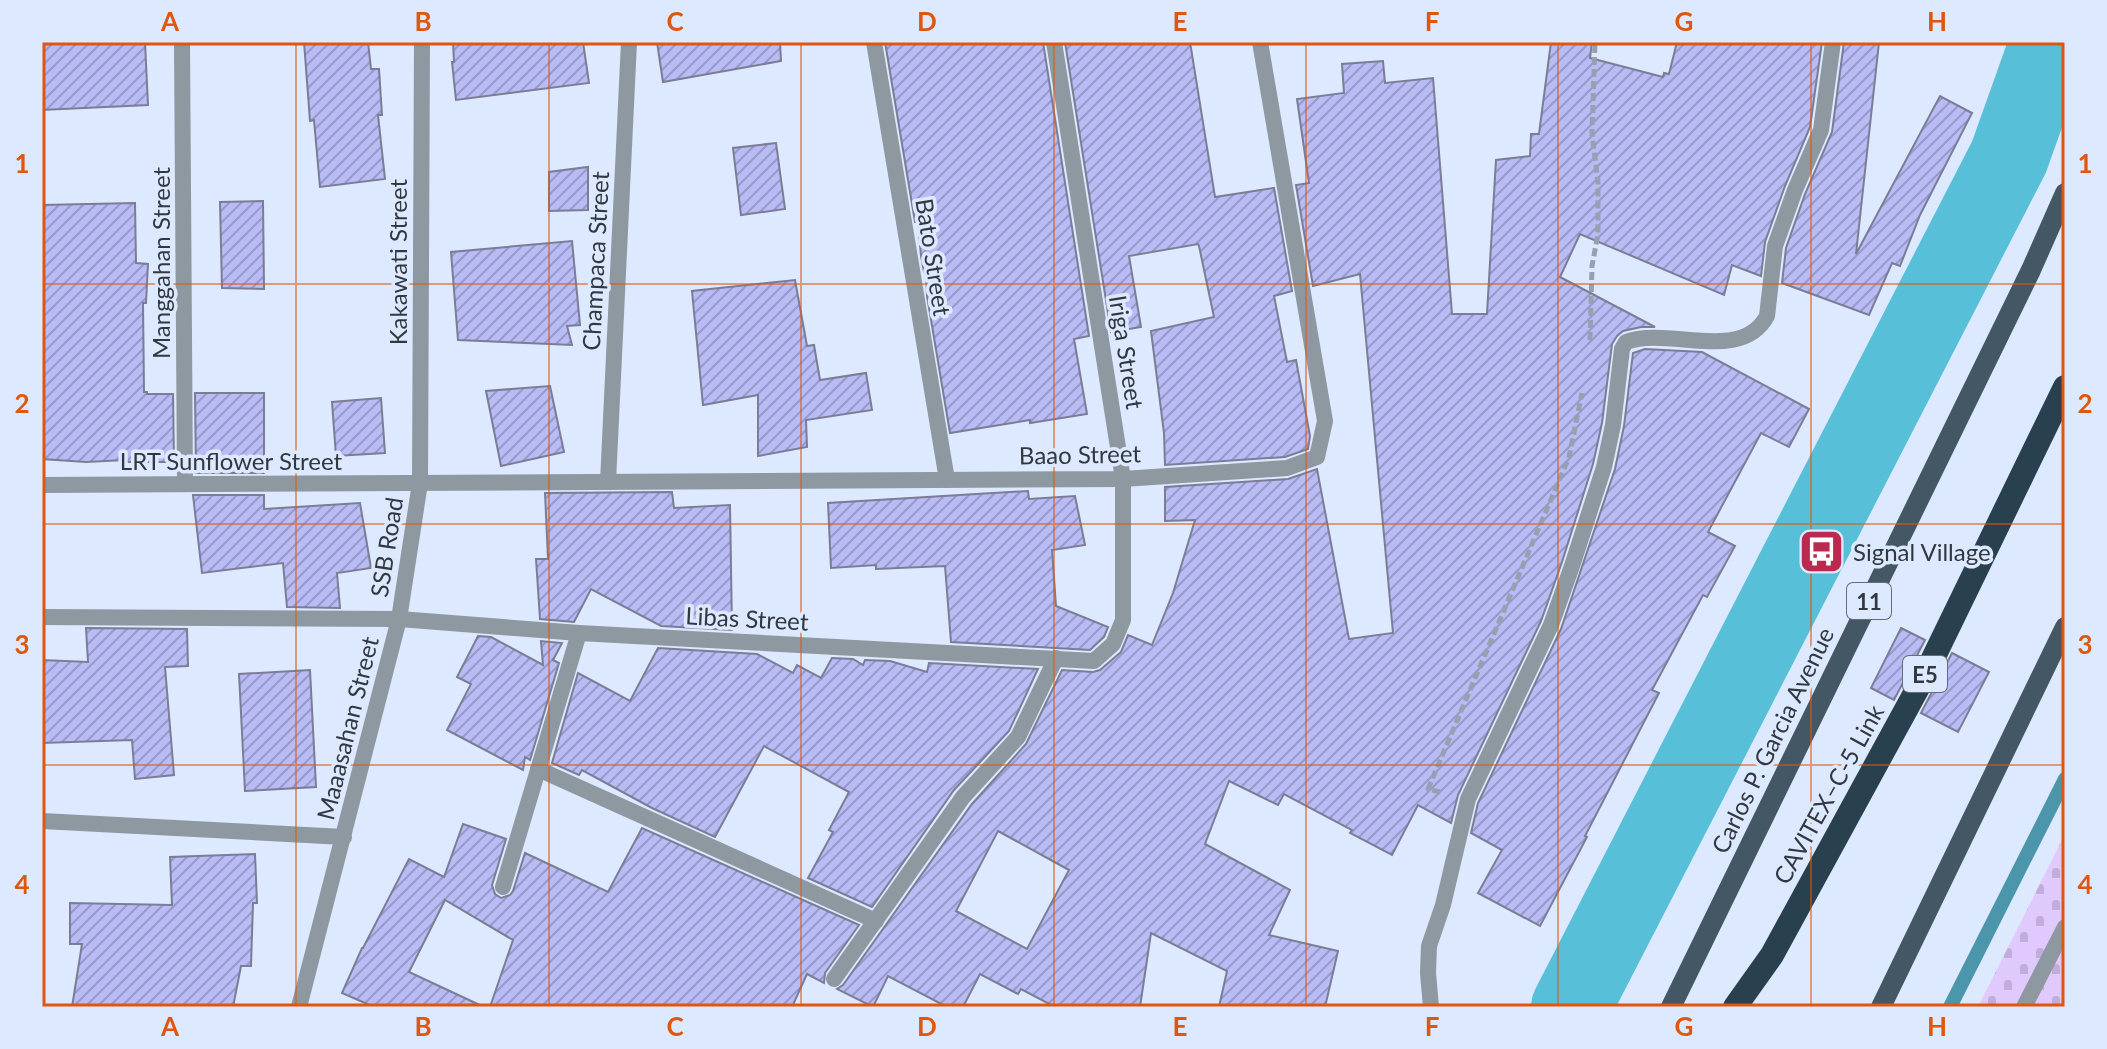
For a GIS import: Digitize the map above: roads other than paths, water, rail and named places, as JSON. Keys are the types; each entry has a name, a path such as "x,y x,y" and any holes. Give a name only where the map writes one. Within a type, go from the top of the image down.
{"highway":[{"name":"CAVITEX–C-5 Link","path":"1735,1007 1772,955 1926,673 2065,387"}],"main road":[{"name":"Carlos P. Garcia Avenue","path":"1671,1007 2031,270 2065,193"},
{"path":"1881,1007 2065,627"}],"street":[{"name":"Manggahan Street","path":"182,42 185,484"},
{"name":"Kakawati Street","path":"420,483 422,42"},
{"name":"Champaca Street","path":"608,482 629,42"},
{"name":"Bato Street","path":"874,42 947,480"},
{"name":"Iriga Street","path":"1054,42 1123,479 1123,620 1113,644 1094,661"},
{"name":"Baao Street","path":"420,483 1123,479 1287,468 1317,457 1325,421 1260,42"},
{"path":"1431,1007 1429,946 1443,905 1468,799 1551,625 1572,566 1604,467 1613,425 1622,349 1626,342 1649,337 1731,341 1752,334 1761,326 1767,316 1775,246 1821,130 1833,42"},
{"name":"LRT Sunflower Street","path":"42,485 420,483"},
{"name":"SSB Road","path":"399,619 420,483"},
{"name":"Maaasahan Street","path":"42,617 399,619 299,1007"},
{"name":"Libas Street","path":"399,619 579,633 1094,661"},
{"path":"503,887 579,633"},
{"path":"834,979 963,797 1018,737 1056,658"},
{"path":"538,769 876,921"},
{"path":"42,821 344,837"},
{"path":"2024,1007 2065,927"}],"waterway":[{"path":"1571,1007 2009,157 2050,42"},
{"path":"1950,1007 2065,779"}],"place":[{"name":"Signal Village","path":"1822,551"}]}
